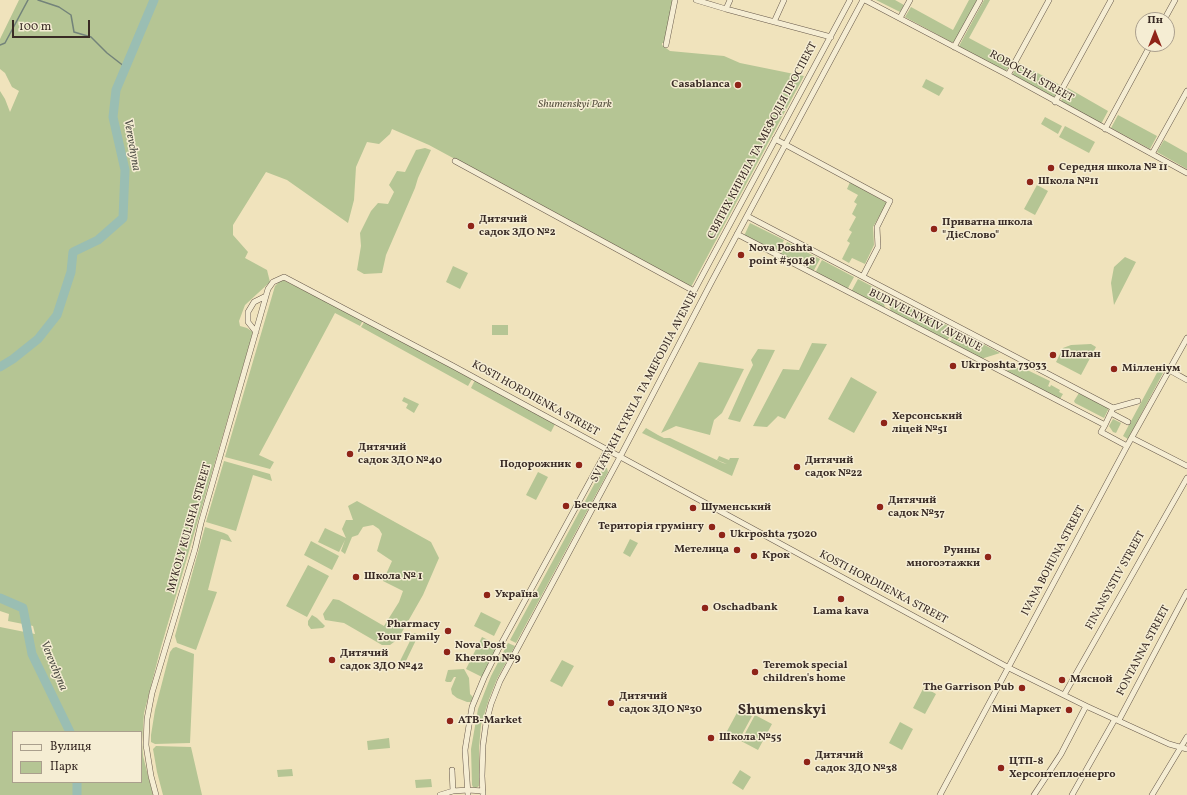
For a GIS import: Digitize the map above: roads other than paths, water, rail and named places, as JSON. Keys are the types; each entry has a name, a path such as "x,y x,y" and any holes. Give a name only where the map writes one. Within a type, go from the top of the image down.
{"street":[{"path":"666,45 675,0"},
{"path":"696,0 831,37"},
{"path":"726,9 730,0"},
{"path":"774,22 784,0"},
{"name":"СВЯТИХ КИРИЛА ТА МЕФОДІЯ ПРОСПЕКТ","path":"455,161 694,291 850,0"},
{"name":"ROBOCHA STREET","path":"864,0 1008,75 1187,173"},
{"name":"SVIATYKH KYRYLA TA MEFODIIA AVENUE","path":"483,793 483,746 486,723 491,704 500,681 785,144 864,0"},
{"path":"900,18 910,0"},
{"path":"954,47 980,0"},
{"path":"1008,75 1049,0"},
{"path":"1055,102 1111,0"},
{"path":"1168,12 1175,0"},
{"path":"1105,129 1147,52"},
{"path":"1152,154 1187,91"},
{"path":"775,139 890,201 877,227 878,247 863,276"},
{"name":"BUDIVELNYKIV AVENUE","path":"747,216 863,276 1112,411 1128,422"},
{"name":"BUDIVELNYKIV AVENUE","path":"737,234 1105,425"},
{"name":"KOSTI HORDIIENKA STREET","path":"284,277 434,356 1009,668 1064,694"},
{"name":"MYKOLY KULISHA STREET","path":"156,795 146,745 147,718 266,296 270,284 284,277"},
{"path":"256,332 248,322 248,312 254,302 266,296"},
{"name":"IVANA BOHUNA STREET","path":"940,795 1127,446 1187,338"},
{"path":"1169,370 1187,380"},
{"path":"1127,446 1101,432 1112,411 1138,401"},
{"path":"1132,438 1187,466"},
{"name":"SVIATYKH KYRYLA TA MEFODIIA AVENUE","path":"468,792 465,750 472,707 500,646 607,450"},
{"name":"FINANSYSTIV STREET","path":"1064,694 1187,478"},
{"name":"FONTANNA STREET","path":"1072,795 1117,720 1187,592"},
{"path":"1064,694 1086,706 1169,744 1187,749"},
{"path":"1034,795 1061,754 1086,706"},
{"path":"1152,795 1187,737"},
{"path":"452,770 453,791"},
{"path":"440,795 453,791 483,793"}],"waterway":[{"path":"0,45 5,43 28,0"},
{"path":"38,0 59,7 71,15 74,32 91,37 107,53 125,67"},
{"name":"Verevchyna","path":"0,367 13,359 38,339 57,315 71,272 73,252 98,240 123,218 125,170 113,117 116,90 154,0"},
{"name":"Verevchyna","path":"0,598 23,608 32,654 70,731"},
{"name":"Verevchyna","path":"77,783 77,795"}],"place":[{"name":"Casablanca","path":"738,85"},
{"name":"Середня школа № 11","path":"1051,168"},
{"name":"Школа №11","path":"1030,182"},
{"name":"Дитячий садок ЗДО №2","path":"471,226"},
{"name":"Приватна школа \"ДієСлово\"","path":"934,229"},
{"name":"Nova Poshta point #50148","path":"741,255"},
{"name":"Платан","path":"1053,355"},
{"name":"Ukrposhta 73033","path":"953,366"},
{"name":"Мілленіум","path":"1114,369"},
{"name":"Херсонський ліцей №51","path":"884,423"},
{"name":"Дитячий садок ЗДО №40","path":"350,454"},
{"name":"Подорожник","path":"579,465"},
{"name":"Дитячий садок №22","path":"797,467"},
{"name":"Беседка","path":"566,506"},
{"name":"Дитячий садок №37","path":"880,507"},
{"name":"Шуменський","path":"693,508"},
{"name":"Територія грумінгу","path":"712,527"},
{"name":"Ukrposhta 73020","path":"722,535"},
{"name":"Метелица","path":"737,550"},
{"name":"Крок","path":"754,556"},
{"name":"Руины многоэтажки","path":"988,557"},
{"name":"Школа № 1","path":"356,577"},
{"name":"Україна","path":"487,595"},
{"name":"Lama kava","path":"841,599"},
{"name":"Oschadbank","path":"705,608"},
{"name":"Pharmacy Your Family","path":"448,631"},
{"name":"Nova Post Kherson №9","path":"447,652"},
{"name":"Дитячий садок ЗДО №42","path":"332,660"},
{"name":"Teremok special children's home","path":"755,672"},
{"name":"Мясной","path":"1062,680"},
{"name":"The Garrison Pub","path":"1022,688"},
{"name":"Дитячий садок ЗДО №30","path":"611,703"},
{"name":"Міні Маркет","path":"1069,710"},
{"name":"ATB-Market","path":"450,721"},
{"name":"Школа №55","path":"711,738"},
{"name":"Дитячий садок ЗДО №38","path":"807,762"},
{"name":"ЦТП-8 Херсонтеплоенерго","path":"1001,768"}],"district":[{"name":"Shumenskyi","path":"782,711"}],"park label":[{"name":"Shumenskyi Park","path":"575,105"}]}
